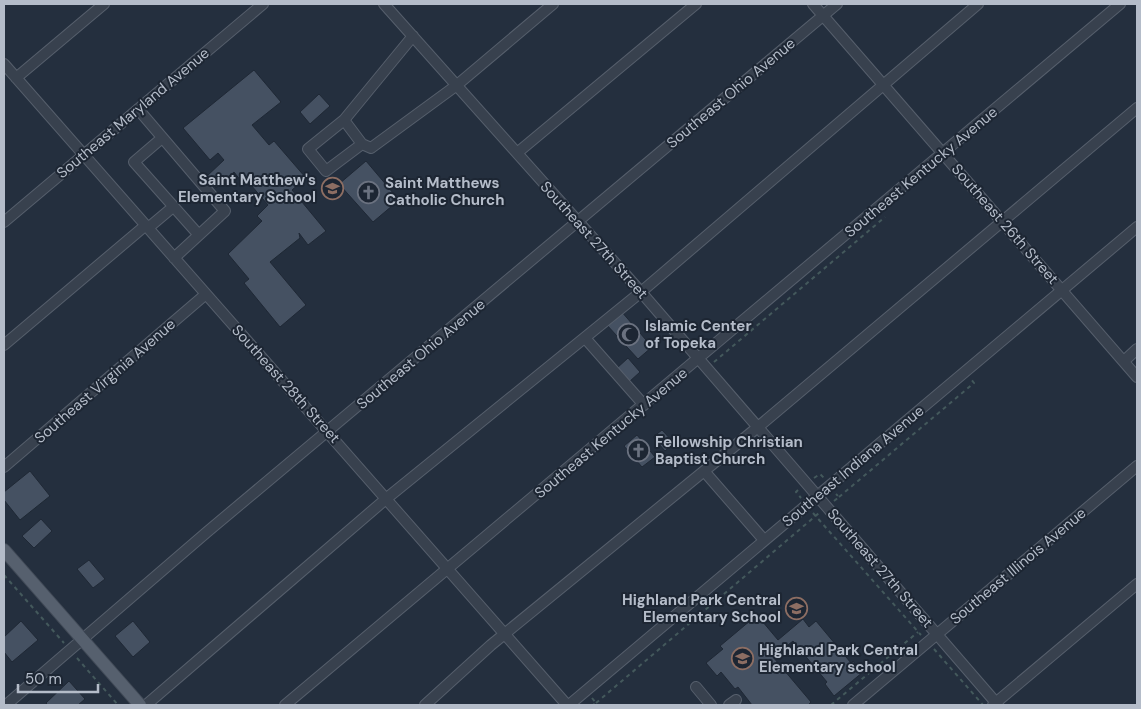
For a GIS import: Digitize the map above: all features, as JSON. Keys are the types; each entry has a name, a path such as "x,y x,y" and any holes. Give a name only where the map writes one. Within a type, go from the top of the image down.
{"main road":[{"path":"4,550 140,705"}],"street":[{"path":"16,78 104,4"},
{"name":"Southeast Maryland Avenue","path":"4,222 263,4"},
{"name":"Southeast 27th Street","path":"384,4 641,292 995,704"},
{"path":"344,120 362,144 371,148 457,85 553,4"},
{"path":"517,153 696,4"},
{"name":"Southeast 26th Street","path":"813,4 1003,220 1137,377"},
{"name":"Southeast Ohio Avenue","path":"6,705 82,638 837,4"},
{"path":"146,705 387,498 641,292 978,4"},
{"name":"Southeast Kentucky Avenue","path":"285,705 1120,4"},
{"path":"362,144 326,171 308,149 344,120 413,36"},
{"name":"Southeast 28th Street","path":"4,64 568,705"},
{"path":"425,705 505,634 758,427 1137,108"},
{"path":"138,109 225,210 174,258"},
{"path":"162,138 134,162 198,234"},
{"path":"4,345 147,226 173,207"},
{"name":"Southeast Indiana Avenue","path":"568,705 1137,227"},
{"name":"Southeast Virginia Avenue","path":"4,467 206,294"},
{"path":"584,338 644,405"},
{"path":"1124,361 1137,349"},
{"name":"Southeast Illinois Avenue","path":"853,705 1137,466"},
{"path":"704,471 764,540"},
{"path":"995,704 1137,584"},
{"path":"696,687 711,705"}],"path":[{"path":"707,368 885,217"},
{"path":"839,497 974,383 964,372"},
{"path":"594,704 816,516 983,705"},
{"path":"4,575 118,705"}],"building":[{"path":"254,70 281,102 252,125 269,145 274,141 306,178 292,190 326,231 308,245 299,233 300,238 270,262 306,305 280,327 244,283 249,279 228,254 262,221 257,216 268,205 245,178 241,181 234,172 216,188 206,177 224,160 218,153 210,160 183,128"},
{"path":"319,94 330,106 310,124 300,112"},
{"name":"Saint Matthews Catholic Church","path":"366,161 399,200 373,222 339,184"},
{"name":"Islamic Center of Topeka","path":"621,311 652,347 638,359 606,324"},
{"path":"628,358 640,372 629,382 617,368"},
{"path":"662,430 674,443 665,451 653,437"},
{"name":"Fellowship Christian Baptist Church","path":"637,435 655,457 642,467 624,446"},
{"path":"30,471 50,496 20,520 4,500 4,492"},
{"path":"41,519 52,531 34,548 22,536"},
{"path":"89,560 105,579 93,588 77,569"},
{"name":"Highland Park Central Elementary school","path":"757,615 778,640 803,619 809,627 816,621 851,663 853,661 863,672 834,696 825,684 827,682 793,641 773,657 811,702 808,705 752,705 738,687 735,689 721,672 717,676 706,663 723,649 720,646"},
{"path":"21,621 38,640 12,662 4,652 4,637"},
{"path":"133,621 150,642 133,657 115,636"},
{"path":"69,681 85,699 78,705 48,705 46,703"}],"place":[{"name":"Saint Matthew's Elementary School","path":"332,189"},
{"name":"Saint Matthews Catholic Church","path":"369,192"},
{"name":"Islamic Center of Topeka","path":"629,335"},
{"name":"Fellowship Christian Baptist Church","path":"639,451"},
{"name":"Highland Park Central Elementary School","path":"797,609"},
{"name":"Highland Park Central Elementary school","path":"743,659"}]}
